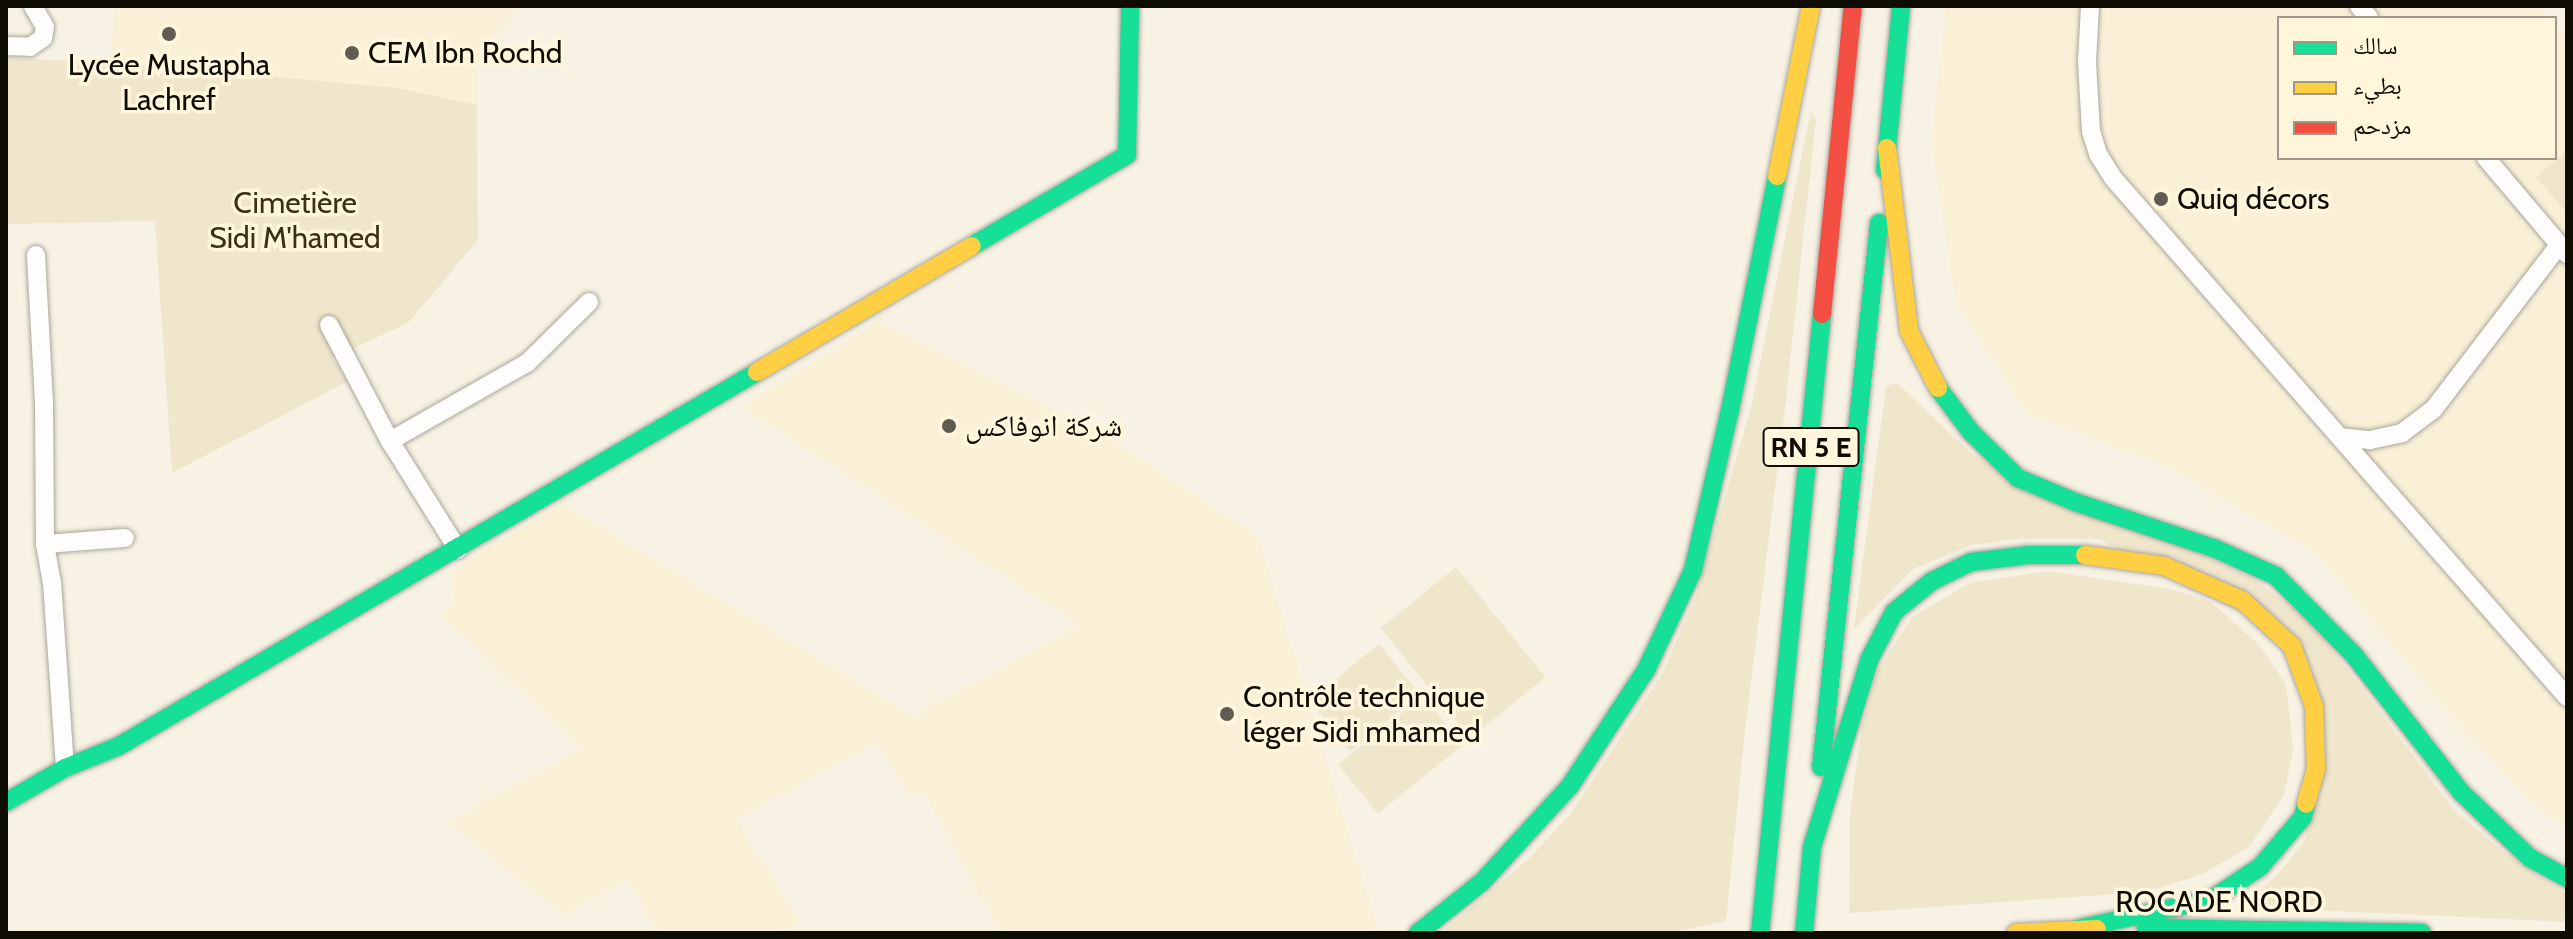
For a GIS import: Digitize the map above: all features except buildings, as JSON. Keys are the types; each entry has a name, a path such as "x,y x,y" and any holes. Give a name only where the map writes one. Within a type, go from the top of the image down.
{"main road":[{"path":"6,802 65,768 119,746 1127,155 1130,6"},
{"path":"1418,933 1482,882 1570,786 1646,670 1693,570 1730,410 1811,6"},
{"name":"RN 5 E","path":"1760,933 1853,6"},
{"name":"RN 5 E","path":"1804,933 1901,6"},
{"path":"1887,148 1898,261 1909,331 1930,378 1971,432 2018,478 2075,502 2216,549 2276,576 2354,655 2462,793 2530,858 2567,878"},
{"path":"1812,847 1869,660 1894,612 1932,581 1971,562 2029,555 2104,555 2164,566 2243,601 2292,646 2314,706 2316,769 2303,817 2260,867 2212,899 2077,929"},
{"name":"ROCADE NORD","path":"2016,933 2077,929 2209,928 2422,933"}],"street":[{"path":"6,46 30,47 43,38 45,27 33,6"},
{"path":"2090,6 2088,94 2091,131 2098,154 2113,178 2567,697"},
{"path":"2340,437 2370,440 2402,433 2433,410 2563,250 2488,160"},
{"path":"36,255 44,402 45,544 52,582 65,768"},
{"path":"390,441 527,363 589,302"},
{"path":"329,325 390,441 458,550"},
{"path":"45,544 125,538"}],"shaded area":[{"name":"CEM Ibn Rochd","path":"115,6 520,6 508,24 484,46 478,61 477,105 397,88 110,62"},
{"path":"1946,6 2537,6 2547,16 2277,16 2277,160 2557,160 2557,26 2567,37 2567,828 2532,804 2451,717 2316,554 2169,468 2027,414 1956,303 1931,142"},
{"path":"878,321 1110,439 1258,536 1379,933 1000,933 924,793 911,799 877,743 737,819 800,922 780,933 657,933 628,880 562,915 446,822 582,748 439,614 454,604 451,571 562,503 913,716 1079,625 741,407"}],"green space":[{"name":"Cimetière Sidi M'hamed","path":"6,58 110,62 397,88 477,105 478,240 408,323 332,358 348,381 172,473 155,221 6,224"},
{"path":"1811,110 1816,119 1785,408 1745,730 1726,921 1668,933 1441,933 1528,859 1569,816 1662,674 1695,598 1751,408"},
{"path":"2567,151 2567,213 2536,177"},
{"path":"1897,383 1972,454 2249,576 2295,609 2333,650 2456,812 2513,859 2567,894 2567,922 2249,907 2257,892 2278,874 2306,839 2302,646 2099,539 2019,539 1971,545 1913,569 1854,629 1886,386"},
{"path":"1456,567 1545,677 1470,738 1381,628"},
{"path":"2048,571 2170,589 2210,601 2259,645 2286,684 2293,750 2284,795 2249,847 2201,875 2144,892 1849,913 1850,814 1862,725 1877,672 1912,617 1970,583"},
{"path":"1379,644 1420,695 1350,751 1309,701"},
{"path":"1423,696 1463,745 1378,814 1338,765"}],"traffic: fast":[{"path":"972,246 1127,155 1130,6"},
{"path":"1885,170 1901,6"},
{"path":"1418,933 1482,882 1570,786 1646,670 1693,570 1730,410 1777,176"},
{"path":"1821,767 1879,223"},
{"path":"1760,933 1822,314"},
{"path":"6,802 65,768 119,746 757,372"},
{"path":"1938,388 1971,432 2018,478 2075,502 2216,549 2276,576 2354,655 2462,793 2530,858 2567,878"},
{"path":"1804,933 1812,847 1869,660 1894,612 1932,581 1971,562 2029,555 2085,555"},
{"path":"2077,929 2212,899 2260,867 2303,817 2306,804"},
{"path":"2146,928 2422,933"}],"traffic: slow":[{"path":"1777,176 1811,6"},
{"path":"1887,148 1909,331 1938,388"},
{"path":"757,372 972,246"},
{"path":"2085,555 2164,566 2243,601 2292,646 2314,706 2316,769 2306,804"},
{"path":"2016,933 2097,929"}],"traffic: jam":[{"path":"1822,314 1853,6"}],"place":[{"name":"Lycée Mustapha Lachref","path":"169,34"},
{"name":"CEM Ibn Rochd","path":"352,53"},
{"name":"Quiq décors","path":"2161,199"},
{"name":"شركة انوفاكس","path":"949,426"},
{"name":"Contrôle technique léger Sidi mhamed","path":"1227,714"}]}
